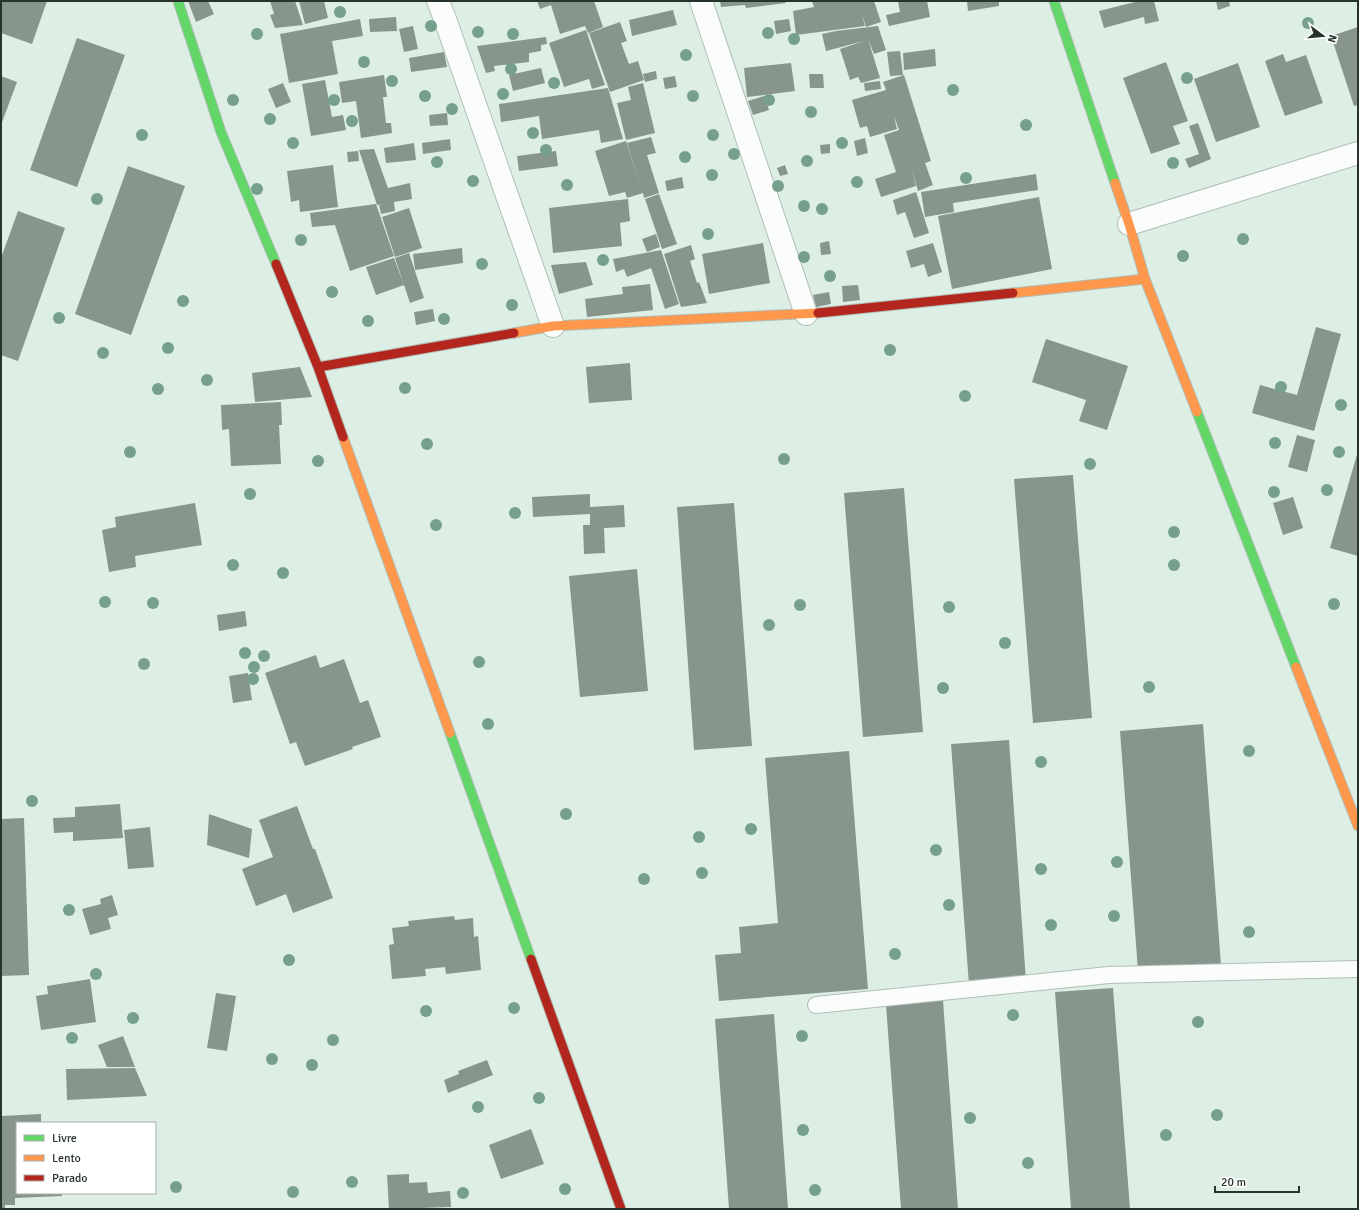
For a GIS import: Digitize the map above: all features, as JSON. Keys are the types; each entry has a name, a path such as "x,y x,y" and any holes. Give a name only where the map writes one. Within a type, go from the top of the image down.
{"street":[{"path":"178,1 221,132 318,367 621,1209"},
{"path":"438,1 553,326"},
{"path":"701,1 806,314"},
{"path":"1054,1 1130,224 1145,279 1358,826"},
{"path":"1130,224 1358,152"},
{"path":"318,367 553,326 806,314 1145,279"}],"lane":[{"path":"816,1005 1109,975 1358,969"}],"building":[{"path":"1,1 47,1 32,44 1,33"},
{"path":"188,1 208,1 214,14 196,22"},
{"path":"270,1 295,1 303,25 275,28 270,15 274,14"},
{"path":"299,1 324,1 328,18 305,24"},
{"path":"537,1 594,1 603,27 588,33 585,26 560,34 551,5 540,9"},
{"path":"720,1 785,1 786,3 746,8 745,5 721,7"},
{"path":"812,1 874,1 881,22 866,27 862,14 865,26 796,35 793,11 814,7"},
{"path":"898,1 927,1 930,17 889,26 886,15 900,12"},
{"path":"967,1 999,1 999,6 968,11"},
{"path":"1139,1 1154,1 1159,21 1145,24 1144,17 1104,28 1099,11"},
{"path":"1216,1 1229,1 1230,6 1218,10"},
{"path":"673,10 677,25 632,36 629,20"},
{"path":"396,17 397,31 370,32 369,19"},
{"path":"360,19 363,36 332,41 338,74 289,83 280,34"},
{"path":"789,19 791,31 776,34 774,21"},
{"path":"620,22 627,41 621,43 629,64 638,61 644,80 610,92 589,33"},
{"path":"413,26 418,49 404,52 399,29"},
{"path":"878,26 886,50 874,54 868,39 880,78 861,83 858,77 850,80 840,49 864,41 826,51 822,34"},
{"path":"1358,27 1358,105 1354,106 1331,36"},
{"path":"586,30 605,85 592,89 589,79 564,87 549,43"},
{"path":"546,37 547,44 541,45 541,51 529,53 529,62 494,66 495,71 486,73 477,46"},
{"path":"77,38 125,55 77,187 30,170"},
{"path":"935,49 936,66 904,70 903,53"},
{"path":"900,51 903,75 890,76 887,52"},
{"path":"444,52 447,67 411,72 409,58"},
{"path":"1283,54 1286,62 1306,55 1323,103 1285,116 1265,61"},
{"path":"1166,62 1188,121 1173,126 1180,144 1151,154 1123,78"},
{"path":"791,63 795,91 747,97 744,68"},
{"path":"1238,63 1260,127 1216,142 1194,79"},
{"path":"541,68 545,83 513,91 509,75"},
{"path":"656,71 657,79 645,82 643,74"},
{"path":"809,74 823,74 824,88 810,88"},
{"path":"384,75 387,97 383,97 386,123 391,123 392,133 361,138 356,101 342,103 339,82"},
{"path":"904,75 931,161 925,163 933,185 918,191 912,170 916,186 881,197 875,179 896,172 884,135 899,130 894,116 897,129 870,137 867,126 860,128 852,100 886,90 883,82"},
{"path":"1,76 17,82 1,125"},
{"path":"675,76 677,87 665,89 663,78"},
{"path":"325,80 332,117 343,115 346,130 311,136 302,84"},
{"path":"880,81 881,89 865,91 864,83"},
{"path":"283,83 291,102 276,108 268,89"},
{"path":"643,83 655,133 626,140 617,103 631,100 628,87"},
{"path":"608,88 623,139 601,143 599,130 542,139 539,116 501,122 499,104"},
{"path":"764,96 769,110 753,115 748,101"},
{"path":"447,113 448,125 430,126 429,115"},
{"path":"1198,123 1211,159 1189,168 1185,159 1199,154 1189,126"},
{"path":"651,137 656,153 647,155 659,193 644,198 643,193 627,198 625,192 609,196 595,151 626,141 641,188 627,143"},
{"path":"865,138 868,153 857,156 854,141"},
{"path":"450,139 451,150 423,154 422,143"},
{"path":"414,143 416,160 386,163 384,148"},
{"path":"830,144 830,153 821,154 820,145"},
{"path":"374,149 388,188 410,183 412,199 394,202 395,211 381,214 379,205 390,203 377,205 359,150"},
{"path":"358,151 359,161 348,162 347,152"},
{"path":"556,151 558,166 519,171 517,156"},
{"path":"333,165 338,207 300,212 299,200 291,202 287,171"},
{"path":"785,165 788,174 780,176 777,168"},
{"path":"128,166 185,186 131,335 75,314"},
{"path":"1036,174 1038,190 953,203 954,212 925,217 921,192"},
{"path":"682,177 684,188 667,191 665,181"},
{"path":"916,192 929,233 914,238 905,212 897,215 893,200"},
{"path":"659,194 677,244 662,249 645,199"},
{"path":"1039,197 1052,269 952,289 938,216"},
{"path":"628,199 630,221 620,223 622,246 553,253 549,208"},
{"path":"376,204 394,256 350,271 335,225 312,227 310,213"},
{"path":"409,208 422,248 395,257 382,217"},
{"path":"18,211 65,228 18,361 1,355 1,258"},
{"path":"656,234 660,247 647,252 642,239"},
{"path":"829,241 831,254 821,255 820,243"},
{"path":"763,243 770,283 709,294 702,254"},
{"path":"933,243 942,272 928,277 924,264 911,268 906,251"},
{"path":"691,245 695,259 690,261 697,283 699,282 707,303 681,307 664,254"},
{"path":"462,248 463,263 415,270 413,254"},
{"path":"661,250 679,304 665,309 651,268 627,277 624,269 616,272 613,259"},
{"path":"409,253 424,298 410,303 395,258"},
{"path":"394,258 404,285 376,295 366,267"},
{"path":"586,262 593,285 559,294 551,265"},
{"path":"650,284 653,310 587,317 585,299 623,294 622,287"},
{"path":"858,285 860,300 843,302 842,286"},
{"path":"829,292 831,304 816,307 813,295"},
{"path":"433,309 435,321 416,325 414,312"},
{"path":"1316,327 1341,334 1314,431 1252,413 1260,385 1297,395"},
{"path":"1046,339 1128,366 1107,430 1079,421 1086,400 1032,382"},
{"path":"630,363 632,400 589,403 586,367"},
{"path":"300,367 312,397 255,402 252,373"},
{"path":"281,402 282,425 279,425 281,464 231,466 229,429 222,430 221,405"},
{"path":"1297,435 1315,440 1307,472 1288,467"},
{"path":"1358,451 1358,556 1330,548"},
{"path":"1073,475 1092,718 1033,723 1014,479"},
{"path":"904,488 923,732 863,737 844,493"},
{"path":"590,494 590,507 624,505 625,527 604,528 605,553 584,554 583,525 590,525 590,514 533,517 532,497"},
{"path":"1293,497 1303,528 1283,535 1273,503"},
{"path":"195,503 202,545 135,556 136,567 109,572 102,530 116,527 115,517"},
{"path":"734,503 752,746 694,750 677,507"},
{"path":"637,569 648,691 580,697 569,576"},
{"path":"245,611 247,626 219,631 217,615"},
{"path":"316,655 320,668 344,659 360,703 368,700 381,737 352,747 353,749 305,766 296,742 290,744 265,673"},
{"path":"248,673 252,700 233,703 229,676"},
{"path":"1203,724 1221,965 1138,971 1120,731"},
{"path":"1009,740 1026,981 969,985 951,744"},
{"path":"849,751 868,989 719,1001 715,955 741,953 739,927 778,923 765,758"},
{"path":"120,804 123,838 73,841 73,832 54,833 53,818 75,817 75,807"},
{"path":"297,806 333,898 293,913 286,894 256,906 242,869 273,857 259,820"},
{"path":"209,814 252,829 249,858 207,845"},
{"path":"24,818 29,975 1,976 1,819"},
{"path":"150,827 154,867 128,869 124,830"},
{"path":"112,895 118,915 108,918 111,929 90,935 82,909 101,904 100,899"},
{"path":"454,916 455,920 473,918 474,937 478,936 481,970 446,974 445,967 425,969 426,976 392,979 389,945 394,944 392,928 409,926 408,921"},
{"path":"90,979 96,1022 41,1030 36,996 48,994 47,986"},
{"path":"1113,988 1130,1209 1071,1209 1055,992"},
{"path":"216,993 236,996 227,1051 207,1048"},
{"path":"943,1000 958,1209 901,1209 886,1005"},
{"path":"774,1014 788,1209 729,1209 715,1019"},
{"path":"123,1036 135,1067 107,1067 98,1045"},
{"path":"487,1060 493,1075 448,1093 444,1080 459,1074 458,1071"},
{"path":"135,1068 147,1096 67,1100 66,1069"},
{"path":"41,1114 41,1122 16,1122 16,1194 62,1194 62,1196 15,1198 15,1205 5,1205 5,1209 1,1209 1,1116"},
{"path":"531,1129 544,1164 501,1179 489,1145"},
{"path":"409,1174 409,1183 427,1182 428,1193 450,1191 451,1207 389,1209 387,1175"}],"traffic: fast":[{"path":"178,1 221,132 276,264"},
{"path":"1054,1 1115,183"},
{"path":"1197,412 1296,667"},
{"path":"450,733 531,959"}],"traffic: slow":[{"path":"1115,183 1145,279 1197,412"},
{"path":"1013,293 1145,279"},
{"path":"514,333 553,326 818,313"},
{"path":"343,437 450,733"},
{"path":"1296,667 1358,826"}],"traffic: jam":[{"path":"276,264 318,367 343,437"},
{"path":"818,313 1013,293"},
{"path":"318,367 514,333"},
{"path":"531,959 621,1209"}]}
